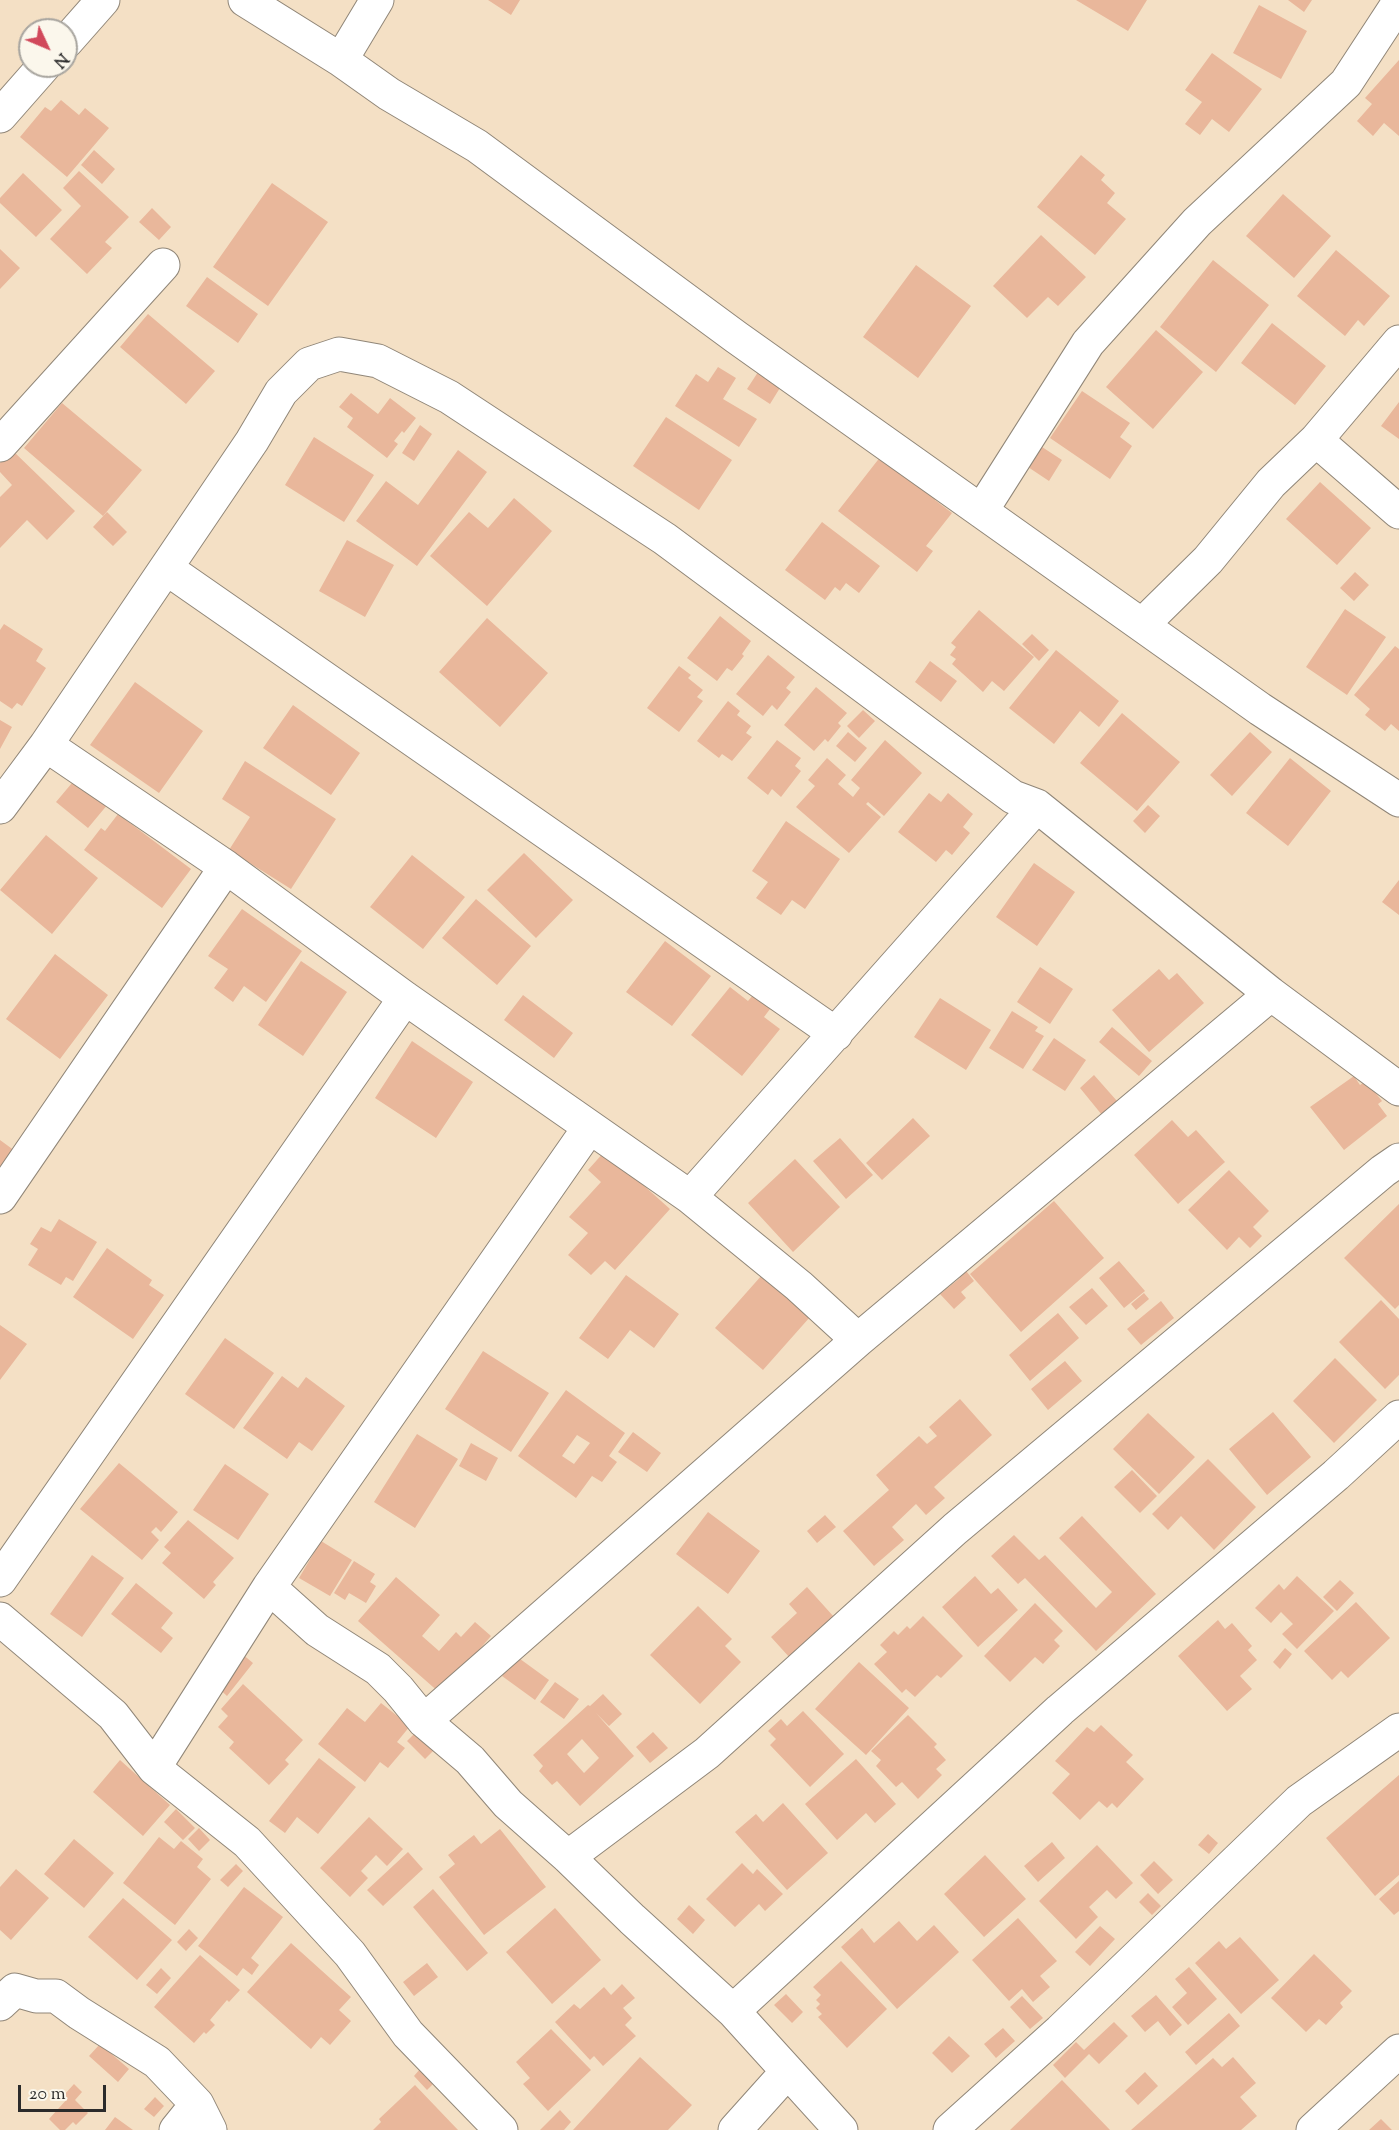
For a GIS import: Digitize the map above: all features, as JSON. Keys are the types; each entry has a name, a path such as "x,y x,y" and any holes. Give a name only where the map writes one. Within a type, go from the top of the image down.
{"street":[{"path":"78,28 103,0"},
{"path":"245,0 341,60 389,94 477,146 736,338 1260,709 1399,800"},
{"path":"341,60 377,0"},
{"path":"982,510 1088,343 1197,222 1346,84 1399,2"},
{"path":"0,116 33,78"},
{"path":"0,445 163,265"},
{"path":"1142,625 1208,560 1271,483 1316,440 1399,342"},
{"path":"0,807 46,745 252,441 281,392 309,364 339,354 378,361 449,397 665,539 1013,797 1037,806 1271,994 1399,1089"},
{"path":"1316,440 1399,512"},
{"path":"166,568 836,1034"},
{"path":"46,745 226,867 405,998 690,1197 799,1286 858,1340"},
{"path":"690,1197 1037,806"},
{"path":"0,1197 226,867"},
{"path":"424,1721 858,1340 1271,994"},
{"path":"0,1580 405,998"},
{"path":"154,1768 269,1587 589,1128"},
{"path":"568,1857 707,1753 955,1529 1399,1160"},
{"path":"733,2011 1060,1710 1336,1475 1399,1417"},
{"path":"269,1587 317,1630 378,1669 424,1721 470,1760 508,1803 733,2011 840,2130"},
{"path":"0,1619 113,1715 154,1768 247,1842 350,1954 408,2034 501,2130"},
{"path":"950,2130 1059,2031 1299,1801 1399,1730"},
{"path":"0,2004 15,1990 36,1996 56,1996 157,2062 204,2117 176,2130"},
{"path":"1313,2130 1399,2051"},
{"path":"735,2130 787,2072"}],"building":[{"path":"488,0 520,0 511,15"},
{"path":"1076,0 1147,0 1128,31"},
{"path":"1288,0 1312,0 1304,12"},
{"path":"1259,5 1307,31 1281,79 1233,53"},
{"path":"1212,53 1262,89 1229,132 1212,119 1200,135 1185,124 1202,102 1185,90"},
{"path":"1399,60 1399,136 1384,123 1373,136 1357,121 1372,104 1365,98"},
{"path":"61,100 79,115 85,108 109,128 67,177 20,137 45,107 51,111"},
{"path":"94,150 115,169 102,184 81,165"},
{"path":"1081,155 1105,175 1101,180 1115,193 1107,203 1126,219 1095,255 1037,207"},
{"path":"79,171 129,217 105,242 112,248 87,274 50,239 81,206 63,188"},
{"path":"23,173 62,210 36,237 0,203 0,198"},
{"path":"272,183 328,222 268,306 213,267"},
{"path":"1283,194 1331,236 1294,278 1246,236"},
{"path":"152,208 171,227 159,240 139,222"},
{"path":"1041,235 1086,277 1058,306 1048,297 1027,318 993,286"},
{"path":"0,249 20,268 0,289"},
{"path":"1336,250 1390,296 1364,326 1358,320 1345,336 1297,296"},
{"path":"1213,260 1269,305 1216,372 1160,327"},
{"path":"916,265 971,306 918,378 863,337"},
{"path":"207,277 258,314 238,343 186,306"},
{"path":"148,314 215,371 186,404 120,347"},
{"path":"1272,323 1326,366 1295,405 1241,363"},
{"path":"1156,330 1203,372 1153,429 1106,387"},
{"path":"718,367 736,378 723,399 757,419 739,447 675,406 696,374 708,382"},
{"path":"760,369 783,383 770,404 747,389"},
{"path":"1082,391 1130,423 1120,437 1132,446 1110,479 1050,438"},
{"path":"351,393 378,414 390,398 416,418 394,441 398,444 387,458 347,427 353,418 339,407"},
{"path":"1399,402 1399,439 1381,426"},
{"path":"62,403 142,470 103,516 24,448"},
{"path":"666,417 732,460 699,510 633,466"},
{"path":"420,425 432,434 414,461 402,453"},
{"path":"314,437 374,475 344,522 285,485"},
{"path":"1042,447 1062,460 1049,481 1028,467"},
{"path":"12,450 75,511 47,540 27,520 0,548 0,497 12,485 0,472 0,463"},
{"path":"458,450 487,472 417,566 356,521 386,481 418,505"},
{"path":"881,456 940,494 935,500 952,513 926,546 933,551 917,572 838,511"},
{"path":"1320,482 1371,528 1337,565 1286,519"},
{"path":"514,498 552,531 487,606 430,556 469,512 488,528"},
{"path":"107,512 127,532 113,546 93,527"},
{"path":"822,522 880,566 859,593 846,583 840,591 835,587 825,600 785,570"},
{"path":"347,540 394,565 365,617 319,591"},
{"path":"1355,572 1369,585 1354,601 1340,588"},
{"path":"1345,609 1386,637 1347,695 1306,667"},
{"path":"979,610 1034,657 1004,691 992,681 983,692 952,664 956,659 950,655 956,647 951,643"},
{"path":"720,616 751,641 742,654 744,656 732,671 727,668 717,681 687,658"},
{"path":"487,618 548,673 500,727 439,672"},
{"path":"4,624 43,649 36,661 46,668 22,706 17,703 12,709 0,701 0,630"},
{"path":"1032,634 1049,650 1039,661 1022,644"},
{"path":"1395,646 1399,649 1399,731 1391,724 1385,731 1365,715 1370,709 1354,695"},
{"path":"1056,650 1119,701 1099,727 1080,711 1054,744 1009,708"},
{"path":"768,655 795,677 786,688 791,692 777,710 772,705 763,716 736,694"},
{"path":"930,661 957,681 941,702 915,682"},
{"path":"679,666 691,675 688,678 703,690 697,697 703,701 679,732 647,708"},
{"path":"135,682 203,731 159,793 90,745"},
{"path":"816,687 847,713 838,723 841,726 828,742 825,739 814,751 784,725"},
{"path":"728,701 740,711 737,715 751,726 746,733 752,737 732,761 722,754 719,758 697,741"},
{"path":"293,705 360,753 331,795 263,748"},
{"path":"863,710 875,721 859,738 847,726"},
{"path":"1122,713 1180,762 1137,811 1080,763"},
{"path":"0,720 12,727 0,749"},
{"path":"848,732 867,748 855,762 836,746"},
{"path":"1250,732 1272,752 1232,796 1210,775"},
{"path":"777,740 801,758 795,766 801,771 781,797 772,789 768,795 747,778"},
{"path":"885,740 922,773 884,816 868,802 866,804 881,817 849,853 796,807 815,786 808,780 827,758 846,775 838,784 853,797 860,788 851,780"},
{"path":"1290,758 1331,791 1288,846 1246,813"},
{"path":"245,761 336,819 291,889 229,850 250,817 222,799"},
{"path":"77,777 108,804 88,828 56,802"},
{"path":"929,793 941,802 948,793 973,814 963,827 970,833 952,855 946,850 936,862 898,832"},
{"path":"1148,805 1160,816 1145,833 1133,821"},
{"path":"118,814 191,869 162,908 84,850 101,828 105,831"},
{"path":"786,821 840,859 805,909 792,900 781,915 756,898 768,882 752,871"},
{"path":"46,835 98,878 52,934 0,890"},
{"path":"524,853 573,900 536,938 487,890"},
{"path":"412,855 465,897 423,949 370,907"},
{"path":"1034,863 1075,892 1037,946 996,917"},
{"path":"1399,880 1399,915 1382,902"},
{"path":"476,899 531,946 497,985 442,938"},
{"path":"242,909 302,951 266,1002 244,986 233,1002 214,988 228,969 208,956"},
{"path":"665,941 711,976 672,1026 626,992"},
{"path":"55,954 108,995 60,1059 6,1019"},
{"path":"301,961 347,992 303,1056 258,1025"},
{"path":"1040,967 1073,989 1050,1024 1017,1002"},
{"path":"1159,969 1169,980 1177,973 1204,1003 1149,1052 1112,1010"},
{"path":"730,987 748,1001 753,995 770,1009 764,1017 780,1029 742,1076 691,1035"},
{"path":"523,995 573,1033 554,1058 504,1020"},
{"path":"940,998 991,1030 966,1070 914,1037"},
{"path":"1012,1011 1038,1027 1035,1031 1044,1036 1023,1069 989,1048"},
{"path":"1112,1027 1152,1061 1139,1076 1099,1042"},
{"path":"1054,1038 1086,1060 1065,1091 1032,1070"},
{"path":"412,1041 473,1082 436,1138 375,1098"},
{"path":"1094,1075 1117,1101 1102,1115 1080,1088"},
{"path":"1354,1076 1360,1085 1366,1081 1382,1101 1378,1104 1387,1116 1344,1150 1310,1107"},
{"path":"913,1118 930,1136 882,1180 866,1163"},
{"path":"1172,1120 1188,1137 1196,1130 1225,1162 1178,1204 1134,1155"},
{"path":"840,1138 873,1175 846,1199 813,1161"},
{"path":"0,1140 15,1151 0,1170"},
{"path":"605,1151 670,1209 615,1270 605,1261 591,1275 568,1255 588,1233 569,1217 601,1182 588,1170"},
{"path":"795,1159 840,1207 793,1252 748,1203"},
{"path":"1229,1170 1269,1211 1253,1227 1262,1236 1250,1248 1239,1237 1227,1250 1188,1210"},
{"path":"1054,1201 1104,1258 1021,1332 970,1274"},
{"path":"1399,1204 1399,1305 1395,1309 1344,1258"},
{"path":"59,1219 97,1242 73,1281 66,1277 61,1285 28,1265 38,1249 30,1244 41,1227 51,1232"},
{"path":"107,1248 152,1280 149,1285 164,1295 133,1339 73,1297"},
{"path":"1119,1261 1145,1291 1124,1308 1099,1278"},
{"path":"963,1267 974,1281 961,1292 966,1298 954,1309 940,1294 960,1278 956,1273"},
{"path":"626,1275 679,1314 654,1348 630,1330 608,1359 579,1338"},
{"path":"762,1275 810,1317 763,1370 715,1328"},
{"path":"1092,1288 1108,1306 1086,1325 1069,1307"},
{"path":"1144,1293 1149,1299 1136,1310 1131,1304"},
{"path":"1381,1300 1399,1319 1399,1375 1385,1389 1339,1342"},
{"path":"1161,1301 1174,1318 1141,1345 1127,1329"},
{"path":"1058,1313 1079,1338 1030,1381 1009,1355"},
{"path":"0,1325 27,1344 0,1380"},
{"path":"225,1338 274,1373 234,1429 185,1394"},
{"path":"483,1351 549,1393 511,1452 445,1409"},
{"path":"1335,1358 1377,1400 1334,1443 1293,1401"},
{"path":"1065,1361 1082,1381 1048,1410 1031,1389"},
{"path":"282,1376 298,1388 306,1377 345,1406 312,1451 299,1442 287,1459 243,1428"},
{"path":"566,1390 625,1433 609,1456 617,1462 602,1482 592,1476 576,1498 518,1456","holes":["577,1435 590,1443 574,1464 562,1456"]},
{"path":"960,1399 992,1435 934,1487 945,1498 926,1515 916,1504 892,1527 904,1540 874,1566 843,1531 889,1490 876,1475 919,1436 927,1444 937,1436 929,1427"},
{"path":"1273,1412 1311,1457 1267,1495 1229,1449"},
{"path":"1148,1413 1195,1457 1159,1494 1113,1449"},
{"path":"633,1432 661,1453 647,1472 618,1452"},
{"path":"417,1434 458,1459 415,1528 374,1502"},
{"path":"471,1443 498,1458 486,1481 459,1466"},
{"path":"1208,1459 1256,1507 1214,1550 1181,1516 1168,1530 1152,1514"},
{"path":"119,1463 178,1512 161,1532 156,1527 151,1532 159,1540 142,1560 80,1509"},
{"path":"225,1464 269,1494 238,1540 193,1510"},
{"path":"1132,1470 1157,1496 1140,1513 1114,1487"},
{"path":"708,1512 760,1551 728,1594 676,1554"},
{"path":"825,1515 836,1527 817,1543 807,1531"},
{"path":"1082,1516 1156,1594 1096,1651 1025,1578 1018,1584 991,1556 1014,1535 1039,1560 1045,1555 1096,1608 1112,1592 1059,1538"},
{"path":"188,1520 234,1558 213,1582 216,1585 204,1599 162,1563 171,1553 164,1547"},
{"path":"321,1541 352,1560 330,1596 299,1578"},
{"path":"92,1555 124,1578 82,1637 50,1614"},
{"path":"354,1561 375,1574 370,1582 376,1586 366,1603 349,1593 345,1600 334,1593"},
{"path":"975,1576 991,1594 998,1588 1018,1610 978,1647 942,1607"},
{"path":"1297,1576 1334,1611 1297,1649 1282,1634 1293,1624 1281,1612 1271,1623 1255,1608 1279,1584 1284,1590"},
{"path":"396,1577 440,1615 422,1636 439,1651 456,1632 461,1637 475,1622 491,1636 441,1694 358,1621"},
{"path":"1340,1580 1354,1593 1337,1611 1323,1597"},
{"path":"136,1583 173,1613 161,1628 173,1638 161,1653 111,1614"},
{"path":"807,1587 834,1617 790,1658 771,1637 797,1613 789,1604"},
{"path":"1356,1602 1390,1638 1348,1678 1341,1671 1332,1680 1304,1651"},
{"path":"1035,1603 1063,1631 1054,1640 1060,1646 1043,1664 1035,1657 1010,1682 984,1656"},
{"path":"698,1606 732,1639 725,1646 741,1662 700,1704 650,1655"},
{"path":"923,1616 963,1656 941,1678 937,1675 915,1697 906,1689 902,1693 874,1664 887,1652 880,1645 894,1631 898,1635 907,1626 910,1629"},
{"path":"1218,1620 1225,1629 1232,1623 1252,1646 1248,1650 1257,1660 1240,1676 1252,1689 1227,1711 1178,1656"},
{"path":"1285,1648 1292,1654 1280,1669 1273,1662"},
{"path":"241,1653 253,1663 227,1696 215,1685"},
{"path":"516,1656 549,1680 535,1700 502,1676"},
{"path":"859,1662 909,1708 866,1755 815,1709"},
{"path":"555,1682 579,1699 564,1719 540,1702"},
{"path":"243,1684 303,1740 285,1760 289,1764 269,1785 229,1748 234,1742 218,1727 228,1716 221,1709"},
{"path":"603,1694 622,1714 609,1726 596,1713 634,1756 580,1806 557,1781 552,1785 539,1771 543,1766 533,1755 588,1705 590,1706","holes":["582,1739 599,1758 584,1773 567,1754"]},
{"path":"381,1703 410,1726 397,1742 405,1748 388,1768 380,1762 365,1782 318,1744 347,1708 365,1722"},
{"path":"803,1711 844,1754 810,1787 770,1745 776,1739 768,1731 781,1719 787,1726"},
{"path":"908,1715 937,1744 934,1747 946,1760 936,1769 942,1775 918,1799 902,1782 896,1787 876,1766 881,1760 871,1751"},
{"path":"1101,1725 1133,1755 1126,1762 1144,1779 1117,1808 1112,1803 1107,1808 1099,1801 1080,1820 1052,1793 1070,1774 1055,1761 1087,1727 1094,1732"},
{"path":"416,1732 434,1750 425,1759 407,1741"},
{"path":"653,1732 668,1748 650,1763 636,1747"},
{"path":"319,1758 356,1787 318,1834 297,1817 285,1833 269,1821"},
{"path":"856,1759 896,1804 875,1823 866,1813 837,1840 805,1804"},
{"path":"120,1760 170,1805 143,1836 93,1792"},
{"path":"1399,1775 1399,1875 1375,1896 1326,1838"},
{"path":"783,1803 828,1853 787,1890 735,1832 756,1814 763,1822"},
{"path":"176,1809 195,1828 183,1840 164,1822"},
{"path":"369,1817 403,1849 387,1866 376,1855 361,1871 368,1878 350,1897 320,1868"},
{"path":"199,1828 210,1840 199,1851 188,1839"},
{"path":"500,1829 546,1887 484,1935 439,1877 455,1864 448,1855 474,1835 481,1844"},
{"path":"1208,1834 1218,1843 1209,1854 1198,1845"},
{"path":"159,1837 174,1849 181,1841 203,1859 197,1867 211,1879 175,1925 123,1883"},
{"path":"74,1839 114,1873 84,1908 44,1874"},
{"path":"1052,1842 1065,1858 1038,1882 1024,1866"},
{"path":"1097,1845 1133,1883 1116,1899 1107,1890 1089,1907 1098,1917 1076,1939 1039,1901"},
{"path":"408,1852 423,1869 383,1906 367,1890"},
{"path":"985,1855 1026,1899 984,1937 944,1894"},
{"path":"1154,1861 1173,1880 1158,1894 1140,1875"},
{"path":"742,1863 753,1874 757,1869 783,1894 765,1911 759,1904 735,1927 706,1899"},
{"path":"236,1864 243,1871 228,1887 220,1880"},
{"path":"16,1869 49,1898 11,1940 0,1930 0,1887"},
{"path":"1399,1881 1399,1911 1394,1915 1379,1899"},
{"path":"244,1887 283,1917 251,1958 259,1965 252,1975 243,1968 237,1976 198,1946"},
{"path":"433,1889 488,1953 467,1971 413,1907"},
{"path":"1148,1893 1161,1906 1152,1915 1139,1902"},
{"path":"123,1898 172,1940 137,1980 88,1937"},
{"path":"689,1905 705,1920 693,1934 677,1919"},
{"path":"555,1908 601,1960 552,2004 506,1952"},
{"path":"1018,1918 1057,1961 1040,1976 1050,1987 1033,2002 1022,1989 1009,2001 972,1960"},
{"path":"899,1921 917,1941 934,1925 959,1952 897,2009 841,1947 862,1928 874,1943"},
{"path":"1100,1926 1115,1939 1090,1966 1075,1952"},
{"path":"189,1929 198,1938 186,1951 177,1942"},
{"path":"1240,1937 1279,1980 1241,2014 1195,1963 1219,1941 1226,1949"},
{"path":"291,1943 351,1997 339,2010 351,2021 330,2045 321,2037 311,2049 247,1992"},
{"path":"1314,1954 1352,1991 1340,2003 1343,2007 1326,2025 1319,2019 1306,2032 1271,1998"},
{"path":"200,1955 240,1990 229,2002 227,2000 210,2020 215,2025 206,2034 204,2032 194,2043 154,2007"},
{"path":"841,1961 887,2009 847,2048 818,2017 822,2014 816,2008 820,2004 816,2000 821,1995 813,1987"},
{"path":"427,1963 438,1977 414,1996 403,1982"},
{"path":"1189,1967 1217,1999 1188,2025 1172,2007 1187,1993 1175,1979"},
{"path":"161,1968 171,1978 157,1994 146,1985"},
{"path":"622,1984 635,1998 623,2008 632,2018 625,2025 636,2036 603,2066 594,2056 590,2060 555,2022 574,2004 580,2009 604,1987 611,1995"},
{"path":"786,1994 803,2012 792,2023 774,2005"},
{"path":"1156,1995 1182,2025 1170,2036 1158,2021 1145,2032 1131,2016"},
{"path":"1022,1996 1043,2018 1030,2029 1010,2007"},
{"path":"1229,2013 1240,2026 1196,2065 1185,2052"},
{"path":"1114,2022 1128,2036 1099,2064 1089,2054 1065,2078 1053,2065 1076,2042 1084,2050"},
{"path":"1003,2028 1015,2041 996,2058 984,2044"},
{"path":"551,2029 591,2070 548,2111 523,2084 530,2078 516,2062"},
{"path":"949,2036 970,2056 952,2073 932,2053"},
{"path":"100,2044 129,2069 118,2082 89,2056"},
{"path":"640,2057 692,2105 668,2130 573,2130"},
{"path":"1233,2057 1256,2083 1240,2097 1257,2116 1241,2130 1131,2130 1213,2058 1222,2067"},
{"path":"420,2069 434,2083 427,2090 414,2076"},
{"path":"1145,2072 1158,2086 1138,2105 1125,2091"},
{"path":"1062,2080 1110,2130 1010,2130"},
{"path":"74,2084 82,2092 75,2100 88,2113 76,2125 73,2122 65,2130 60,2130 49,2119 68,2098 64,2095"},
{"path":"415,2085 458,2130 373,2130 381,2122 379,2119"},
{"path":"155,2097 164,2106 154,2117 144,2109"},
{"path":"560,2110 571,2122 564,2130 540,2130"},
{"path":"115,2117 133,2130 105,2130"},
{"path":"1381,2119 1392,2130 1369,2130"}]}
